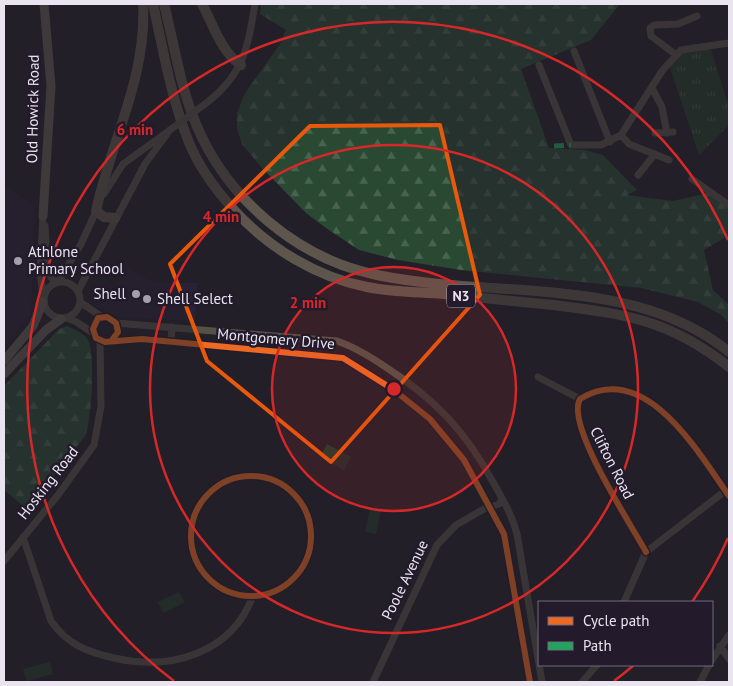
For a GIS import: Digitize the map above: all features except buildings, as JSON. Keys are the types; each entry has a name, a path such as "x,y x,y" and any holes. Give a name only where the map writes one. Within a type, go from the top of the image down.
{"highway":[{"path":"115,218 104,217 96,211 138,68 143,35 143,4"},
{"name":"N3","path":"153,4 177,107 198,161 213,185 246,223 281,250 321,273 366,287 576,308 645,320 671,329 702,347 729,367"},
{"name":"N3","path":"164,4 188,102 206,144 219,168 252,207 290,238 332,260 377,275 578,295 630,304 671,317 694,327 729,352"},
{"path":"202,4 222,43 231,57 241,65"}],"main road":[{"name":"Old Howick Road","path":"43,216 51,86 44,4"},
{"path":"4,361 33,326 43,300"},
{"path":"4,374 46,330 63,319"}],"street":[{"path":"80,302 102,317 111,318 116,323 118,332 111,340 100,341 93,333 75,321 51,315 43,300 47,289 57,282 81,244 110,182 123,164 209,101 229,84 245,56 255,4"},
{"path":"676,54 651,36 650,28 678,24 697,16"},
{"path":"538,65 571,145 601,145 610,142 622,134 676,54 698,46 729,43"},
{"path":"574,51 610,142"},
{"path":"652,88 662,107 670,132 656,133"},
{"path":"63,319 76,312 80,302 78,291 115,218 145,164 170,130"},
{"path":"622,134 629,144 669,160"},
{"path":"638,175 655,154"},
{"path":"692,179 729,205"},
{"name":"Old Howick Road","path":"43,216 48,272 57,282"},
{"name":"Old Howick Road","path":"43,216 40,271 43,300"},
{"path":"57,282 70,284 78,291"},
{"path":"93,333 93,325 102,317"},
{"name":"Montgomery Drive","path":"116,323 337,341 358,350 411,383 446,414 463,433 501,497 517,534 538,658"},
{"path":"171,342 172,327"},
{"name":"Montgomery Drive","path":"111,340 142,339 343,358 402,396 430,419 458,451 487,506 500,524 507,543 530,682"},
{"name":"Hosking Road","path":"101,355 111,340"},
{"name":"Hosking Road","path":"4,561 58,495 94,445 101,406 100,341"},
{"path":"394,390 401,376"},
{"path":"538,377 580,399 600,390 612,389 637,394 649,401 666,414 697,451 727,493 646,552 624,601"},
{"path":"402,396 411,383"},
{"name":"Clifton Road","path":"580,399 576,412 583,439 646,552"},
{"path":"243,477 267,478 289,489 299,499 306,513 311,533 310,552 297,575 277,590 253,596 228,592 207,578 199,567 190,544 190,532 198,509 209,494 221,485 243,477"},
{"name":"Poole Avenue","path":"373,682 436,545 456,525 487,506 492,496 501,497"},
{"path":"23,537 51,621 58,631 78,647 106,656 146,663 166,662 192,657 221,640 235,628 247,612 253,596"},
{"path":"519,617 530,614"},
{"path":"520,625 532,623"},
{"path":"713,658 729,635"},
{"path":"720,646 729,659"},
{"name":"Montgomery Drive","path":"539,666 542,682"},
{"path":"582,682 596,666"},
{"path":"700,682 708,666"}],"highlighted area":[{"path":"440,125 480,295 331,462 207,361 170,264 310,126"}],"shaded area":[{"name":"Athlone Primary School","path":"4,185 35,207 31,314 4,348"},
{"path":"128,268 154,283 198,283 195,321 121,318 94,306 104,303 109,298"}],"green space":[{"path":"261,4 620,4 591,40 521,69 549,148 585,150 603,155 637,190 627,195 673,201 708,193 729,204 729,235 704,250 713,290 729,305 729,323 720,314 698,302 641,288 461,270 398,260 359,250 326,228 306,213 260,166 242,144 237,128 237,113 245,93 280,44 286,30 260,14"},
{"path":"710,46 729,107 729,125 699,155 669,65 683,52"},
{"path":"67,326 80,332 85,337 89,342 91,350 92,389 87,428 85,436 28,510 4,490 4,386 59,329"},
{"path":"327,444 351,457 344,470 320,457"},
{"path":"370,508 381,510 376,534 365,532"},
{"path":"179,592 185,602 163,613 158,602"},
{"path":"50,662 53,674 27,681 23,669"}],"marked path":[{"path":"554,146 571,145"}],"cycle path":[{"path":"112,340 118,332 116,323 107,317 98,318 93,329 96,338 105,342 142,339 343,358 394,390 430,419 464,460 504,534 530,682"},
{"path":"646,552 590,451 578,412 580,399 604,390 626,391 648,401 667,416 685,435 729,496"},
{"path":"251,476 263,477 274,481 284,486 293,494 301,503 306,513 310,524 311,536 310,548 306,559 301,569 293,578 284,586 274,591 263,595 251,596 239,595 228,591 218,586 209,578 201,569 196,559 192,548 191,536 192,524 196,513 201,503 209,494 218,486 228,481 239,477 251,476"}],"place":[{"name":"Athlone Primary School","path":"18,261"},
{"name":"Shell","path":"136,294"},
{"name":"Shell Select","path":"147,299"}]}
